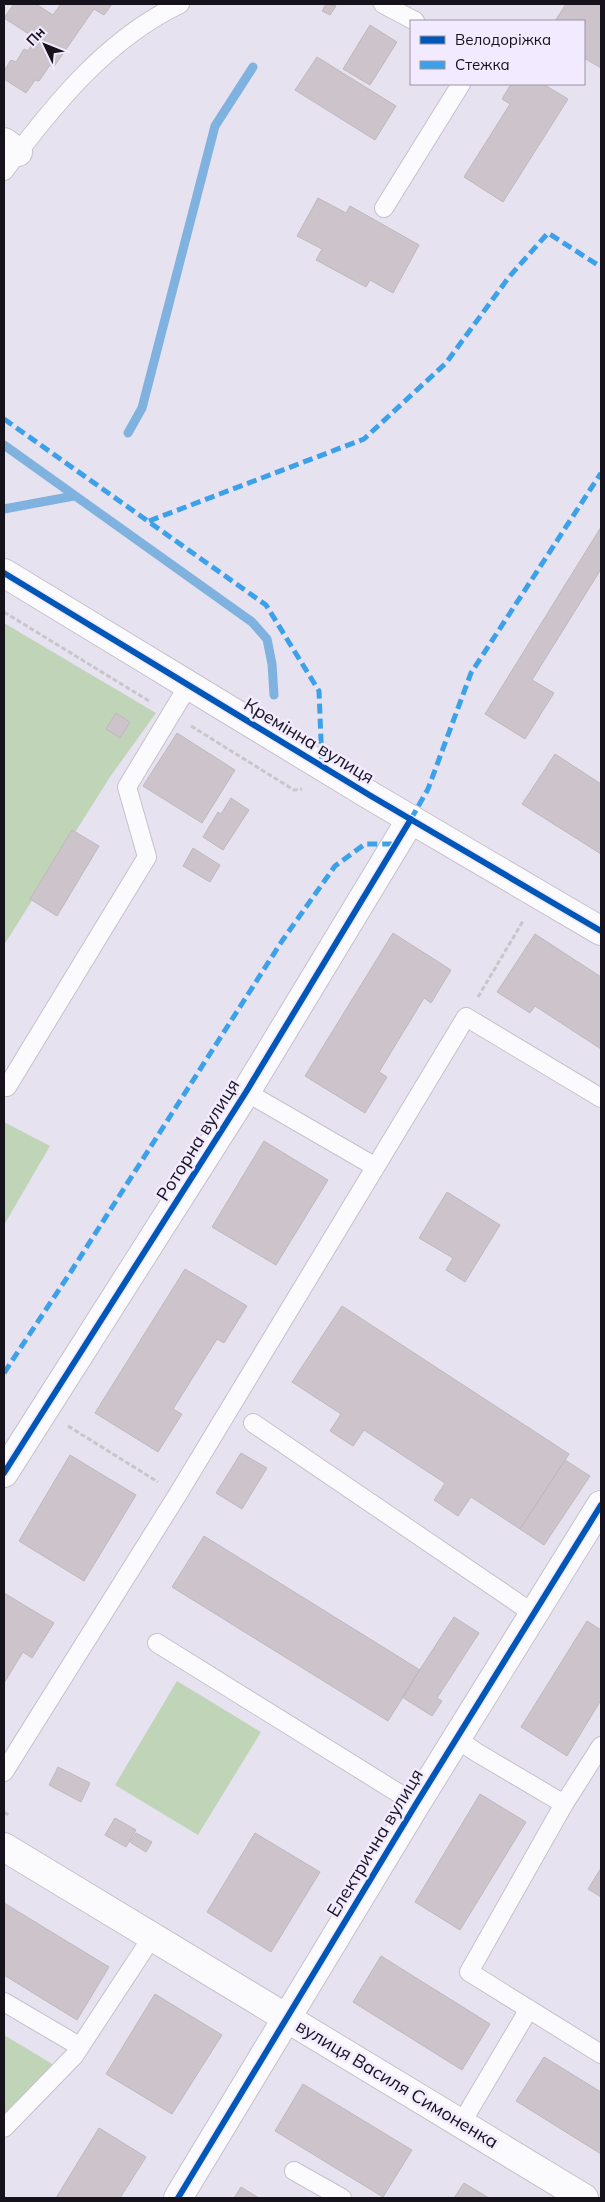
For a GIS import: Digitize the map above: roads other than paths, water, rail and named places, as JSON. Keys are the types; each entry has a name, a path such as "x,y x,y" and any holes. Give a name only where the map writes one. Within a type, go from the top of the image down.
{"street":[{"name":"Кремінна вулиця","path":"4,573 371,796 601,931"},
{"name":"Роторна вулиця","path":"4,1473 246,1092 411,819"},
{"name":"Електрична вулиця","path":"178,2198 416,1804 601,1505"},
{"name":"вулиця Василя Симоненка","path":"4,1847 462,2122 584,2198"}],"lane":[{"path":"9,155 110,49 139,26 180,4"},
{"path":"383,4 413,20"},
{"path":"384,208 460,85"},
{"path":"7,1087 147,856 127,787 188,686"},
{"path":"4,1772 178,1494 374,1166 466,1017 601,1098"},
{"path":"246,1092 374,1166"},
{"path":"253,1423 534,1614"},
{"path":"157,1643 416,1804"},
{"path":"457,1739 564,1804"},
{"path":"601,1746 564,1804 469,1972 601,2054"},
{"path":"4,2128 74,2056 152,1937"},
{"path":"4,2002 79,2046"},
{"path":"462,2122 529,2009"},
{"path":"294,2171 342,2198"}],"waterway":[{"path":"128,433 142,408 215,126 253,67"},
{"path":"4,445 252,622 267,639 272,664 274,695"},
{"path":"4,509 74,496"}]}
